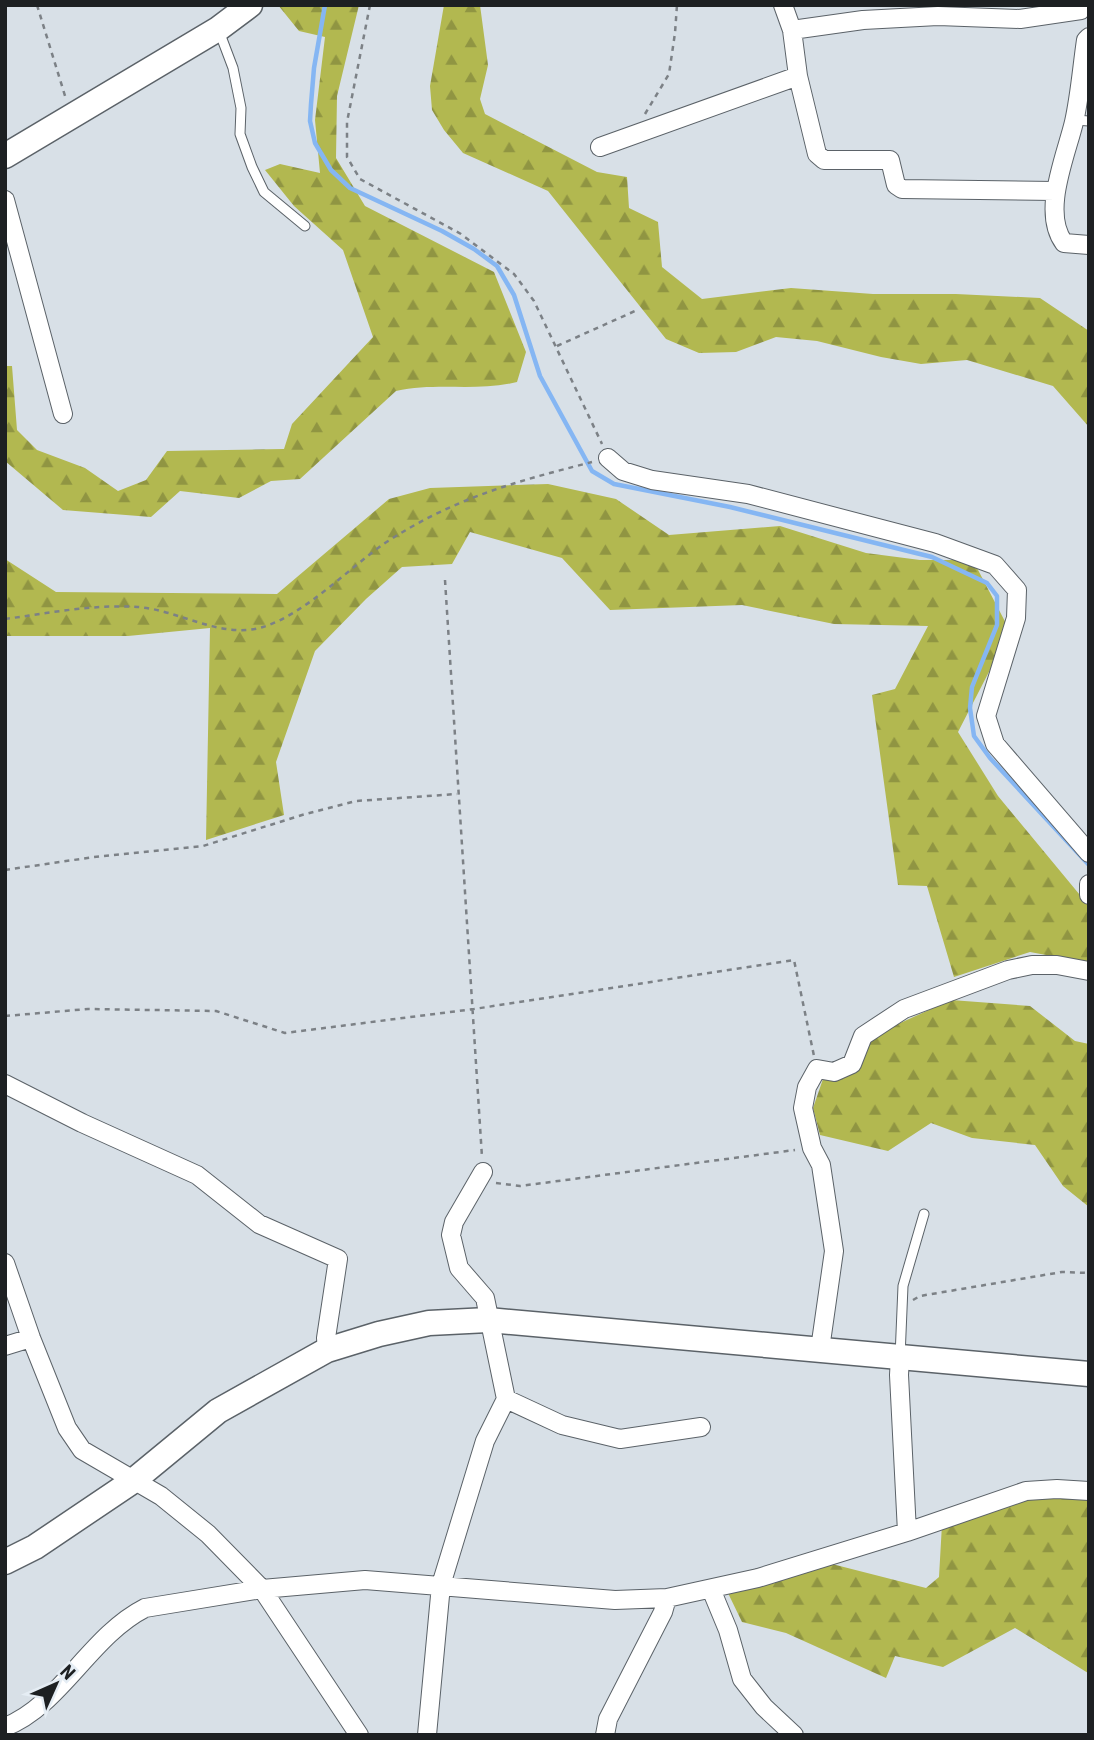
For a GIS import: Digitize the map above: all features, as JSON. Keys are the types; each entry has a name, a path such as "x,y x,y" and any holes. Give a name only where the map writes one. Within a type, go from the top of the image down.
{"street":[{"path":"5,156 218,29 250,5"},
{"path":"783,5 792,30 798,76 817,154 824,160 890,160 896,185 902,190 1055,191"},
{"path":"792,30 875,19 937,16 1020,19 1080,7 1085,27 1089,30"},
{"path":"1089,37 1086,40 1082,120 1055,191 1057,233 1064,243 1089,245"},
{"path":"600,147 798,76"},
{"path":"5,200 63,414"},
{"path":"608,458 623,471 652,480 748,494 935,543 995,565 1017,590 1016,618 986,716 992,735 995,744 1089,853"},
{"path":"1089,884 1089,895"},
{"path":"820,1349 834,1251 821,1165 812,1147 803,1108 807,1087 817,1069 834,1072 852,1064 863,1036 904,1009 1008,970 1032,965 1057,965 1089,971"},
{"path":"5,1084 82,1123 197,1175 259,1224 338,1259 326,1338 327,1350"},
{"path":"427,1735 441,1585 485,1441 506,1399 485,1298 459,1268 451,1235 454,1222 480,1176"},
{"path":"5,1263 67,1429 82,1450 161,1496 208,1534 262,1589 359,1735"},
{"path":"5,1562 35,1547 133,1481 218,1411 327,1350 379,1334 429,1323 488,1320 1089,1374"},
{"path":"5,1346 31,1338"},
{"path":"900,1357 907,1532"},
{"path":"506,1399 562,1425 620,1439 701,1427"},
{"path":"5,1727 19,1722 48,1698 107,1634 128,1616 145,1608 262,1589 365,1580 614,1600 667,1598 758,1578 907,1532 1026,1491 1089,1491"},
{"path":"711,1589 729,1630 742,1679 764,1707 794,1735"},
{"path":"605,1735 608,1719 663,1612 667,1598"}],"lane":[{"path":"218,29 233,68 241,108 240,134 252,167 264,192 305,226"},
{"path":"900,1357 903,1286 924,1214"}],"path":[{"path":"37,5 71,116"},
{"path":"5,619 79,610 139,607 241,632 260,628 283,620 385,544 439,511 487,490 608,458 557,346 534,301 514,274 461,234 360,179 347,157 347,122 370,5"},
{"path":"632,135 668,74 676,33 677,5"},
{"path":"557,346 635,311"},
{"path":"445,580 457,794 474,1009 480,1176 520,1186 812,1147"},
{"path":"5,870 94,857 203,846 356,801 457,794"},
{"path":"5,1016 88,1009 216,1011 285,1033 474,1009 794,960 817,1069"},
{"path":"902,1306 920,1296 965,1287 1062,1272 1089,1273"}],"green space":[{"path":"278,5 359,5 337,96 336,158 365,206 494,272 526,352 517,382 396,391 300,479 271,481 239,498 180,491 151,517 63,510 5,461 5,366 12,366 17,430 37,450 85,468 118,491 146,480 167,451 284,449 292,424 373,337 343,250 294,206 265,170 280,164 320,173 315,120 325,37 299,31"},
{"path":"444,5 480,5 488,65 480,99 485,114 597,172 627,177 629,208 658,222 662,267 702,299 791,288 873,294 1040,298 1089,331 1089,427 1053,386 967,360 921,364 817,341 776,337 736,352 699,353 666,339 548,191 463,153 444,130 432,110 430,86"},
{"path":"548,484 616,499 669,535 780,526 866,553 920,560 955,560 977,568 1010,631 958,732 998,796 1089,906 1089,963 1030,952 954,977 927,886 898,885 872,695 895,689 928,626 834,624 742,605 610,610 562,558 470,532 452,564 402,567 315,651 276,762 284,815 206,840 210,628 128,636 5,636 5,559 56,592 277,594 389,499 430,488"},
{"path":"951,1000 1030,1006 1075,1041 1089,1044 1089,1207 1063,1186 1035,1145 972,1138 931,1123 888,1151 820,1135 813,1108 823,1079 855,1068 867,1045 887,1029"},
{"path":"1025,1495 1089,1499 1088,1673 1015,1628 943,1667 895,1656 886,1678 786,1633 742,1622 727,1591 832,1564 926,1588 939,1577 942,1524"}],"waterway":[{"path":"325,5 311,104 310,121 315,143 331,170 350,188 442,231 497,266 514,295 540,376 592,471 614,484 730,507 932,557 987,583 997,596 997,625 972,687 970,708 974,736 990,758 1089,865"}]}
